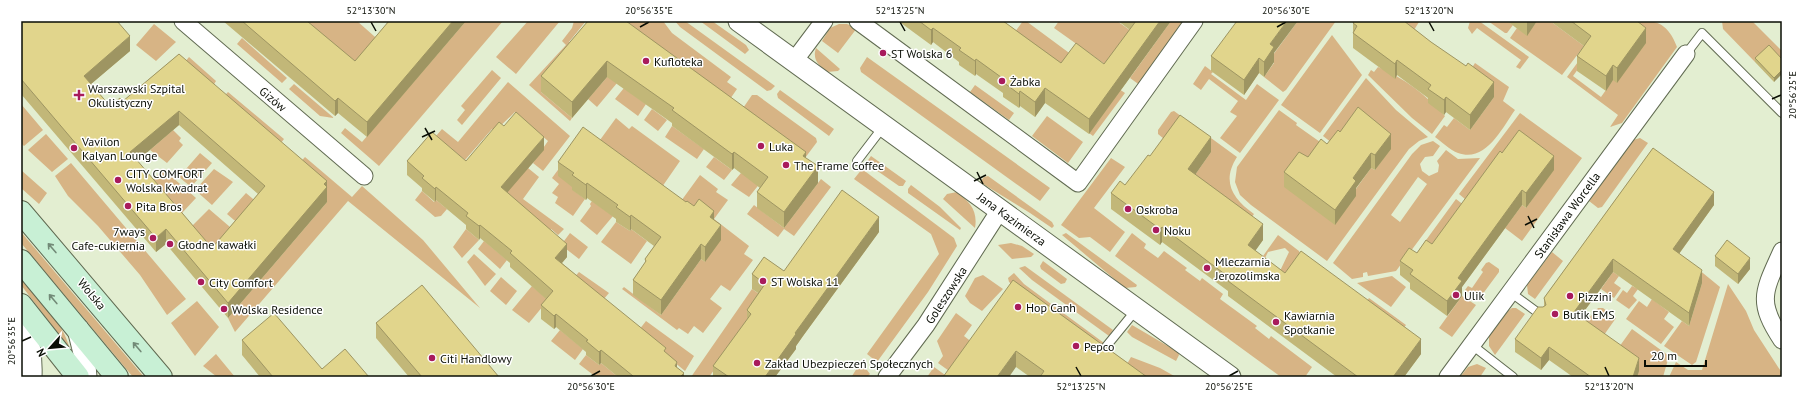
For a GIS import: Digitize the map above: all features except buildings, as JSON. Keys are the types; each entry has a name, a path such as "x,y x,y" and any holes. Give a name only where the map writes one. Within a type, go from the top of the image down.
{"main road":[{"name":"Wolska","path":"21,212 162,377"},
{"path":"21,261 117,377"},
{"path":"21,305 78,377"}],"street":[{"name":"Gizów","path":"183,21 364,176"},
{"name":"Jana Kazimierza","path":"739,21 1230,377"},
{"path":"794,61 824,21"},
{"path":"858,21 1078,183 1194,21"},
{"name":"Stanisława Worcella","path":"1448,377 1686,54"},
{"name":"Goleszowska","path":"887,377 926,325 1000,210"},
{"path":"1782,251 1769,282 1765,301 1766,311 1770,321 1782,340"},
{"path":"21,314 29,335 32,360 31,377"},
{"path":"78,329 84,353 86,377"}],"lane":[{"path":"1686,54 1702,33 1782,113"},
{"path":"858,161 884,126"},
{"path":"1510,292 1541,315"},
{"path":"1100,354 1136,309"},
{"path":"1472,345 1513,377"}],"shaded area":[{"path":"298,21 357,21 383,44 355,77"},
{"path":"466,21 503,21 379,166 341,133 345,128 362,142"},
{"path":"528,21 560,21 516,74 496,57"},
{"path":"574,21 586,21 569,42 577,50 541,92 572,118 570,121 529,85 566,45 562,41 572,28"},
{"path":"617,21 663,21 672,33 731,77 727,82 737,89 728,102"},
{"path":"675,21 685,21 775,86 771,90 767,91 680,27"},
{"path":"700,21 712,21 746,45 749,50 745,54"},
{"path":"1023,21 1026,21 1076,58 1061,78 1009,40"},
{"path":"1059,21 1117,21 1131,31 1106,65 1054,28"},
{"path":"1171,21 1188,21 1141,86 1130,78"},
{"path":"1298,21 1336,21 1286,90 1283,92 1264,77 1274,63 1270,59"},
{"path":"1388,21 1418,21 1419,22 1414,30 1470,71 1475,63 1509,87 1503,101 1515,110 1499,134 1485,149 1468,155 1458,153 1435,137 1444,125 1447,127 1454,118 1470,130 1494,97"},
{"path":"1470,21 1479,21 1529,57 1520,69 1516,67 1521,60 1477,28 1472,34 1468,28"},
{"path":"1488,21 1507,21 1513,25 1507,33 1505,33"},
{"path":"1537,21 1550,21 1584,46 1562,75 1510,38 1517,28 1527,35"},
{"path":"1616,21 1645,21 1660,24 1667,29 1677,47 1622,123 1610,127 1618,115 1567,77 1583,55 1586,58 1573,76 1601,97 1613,80"},
{"path":"1722,21 1752,21 1782,51 1782,63 1769,49 1755,62 1723,29"},
{"path":"154,24 176,42 156,61 136,45"},
{"path":"839,24 847,24 857,28 838,53 822,41 830,28"},
{"path":"1332,35 1362,75 1320,133 1281,105"},
{"path":"242,38 287,78 282,83 237,44"},
{"path":"816,48 840,69 838,71 827,72 817,62 815,56"},
{"path":"189,57 216,81 213,86 185,62"},
{"path":"867,57 1050,188 1040,201 861,72 860,68"},
{"path":"1205,66 1213,72 1211,74 1246,100 1257,84 1279,100 1240,153 1220,138 1237,116 1230,112 1238,101 1209,79 1201,90 1193,84"},
{"path":"1378,67 1397,76 1414,87 1445,116 1432,134 1412,118 1368,75 1371,70 1374,72"},
{"path":"492,70 501,78 462,125 457,120 465,110 461,106"},
{"path":"608,76 617,83 597,107 588,99"},
{"path":"1366,78 1396,110 1428,137 1419,141 1409,149 1327,261 1251,205 1240,195 1235,182 1237,167 1279,110 1297,123 1296,125 1330,149 1353,193 1371,168 1375,170 1390,149 1336,146 1323,136"},
{"path":"508,82 570,136 543,171 533,163 548,141 515,112 495,131 492,129 465,160 436,136 442,129 458,142"},
{"path":"294,84 334,118 320,116 289,89"},
{"path":"975,85 1014,113 1009,120 970,92"},
{"path":"624,88 646,104 638,116 615,99"},
{"path":"1119,89 1125,93 1093,136 1089,133"},
{"path":"780,90 834,129 829,136 778,98 777,94"},
{"path":"228,92 284,139 278,147 219,102"},
{"path":"752,95 757,95 816,138 817,142 805,158 741,111"},
{"path":"21,104 43,130 24,146 21,143"},
{"path":"652,109 667,120 658,131 644,120"},
{"path":"1174,111 1237,157 1230,174 1232,189 1240,202 1254,214 1245,226 1192,179 1211,152 1170,144 1158,134 1158,130 1171,112"},
{"path":"1520,113 1582,158 1522,241 1505,228 1522,205 1526,208 1553,170 1472,205 1459,194"},
{"path":"1047,116 1083,142 1068,163 1032,136"},
{"path":"616,118 629,129 632,126 680,161 662,187 600,140"},
{"path":"672,126 704,149 697,159 665,137"},
{"path":"173,130 181,138 179,141 183,145 167,163 150,150"},
{"path":"46,134 68,159 52,172 28,150"},
{"path":"1640,138 1648,143 1602,207 1598,208 1589,201 1633,140"},
{"path":"580,140 573,190 585,199 573,216 555,203 558,197 552,193 559,184 552,178"},
{"path":"1433,141 1440,146 1433,156 1425,157 1420,164 1422,171 1429,176 1438,172 1439,165 1437,161 1446,150 1458,159 1480,158 1396,271 1368,276 1367,272 1363,273 1363,277 1352,279 1333,263 1412,154 1421,145","holes":["1418,177 1427,184 1400,222 1391,215"]},
{"path":"200,153 212,163 191,187 179,177"},
{"path":"871,156 906,181 903,186 899,186 866,163"},
{"path":"305,157 352,197 362,186 423,240 480,308 348,201 235,332 228,318 327,202 295,168"},
{"path":"714,157 732,170 724,180 706,167"},
{"path":"1111,158 1125,167 1094,208 1125,232 1110,252 1090,237 1079,238 1061,225"},
{"path":"71,163 186,299 167,315 140,275 98,226 68,196 55,176"},
{"path":"528,168 539,177 523,199 564,229 558,235 551,229 544,237 498,198"},
{"path":"163,169 196,198 182,213 153,180"},
{"path":"214,169 233,182 212,205 195,190"},
{"path":"862,169 954,238 957,246 928,292 877,362 867,354 939,254 931,234 854,179"},
{"path":"21,170 47,193 39,204 21,188"},
{"path":"741,173 761,182 749,197 731,185"},
{"path":"700,175 718,189 716,192 728,200 714,219 749,246 744,254 753,260 730,291 721,285 710,299 722,308 703,333 694,326 688,334 679,328 677,330 622,289 624,287 661,315 701,259 705,262 676,208"},
{"path":"988,176 1052,222 1054,226 1052,228 980,182 984,177"},
{"path":"821,179 831,187 794,236 784,229 778,237 747,214 754,205 784,228"},
{"path":"911,185 940,207 961,228 960,230 908,193 908,189"},
{"path":"422,191 434,202 436,200 447,209 441,216 435,217 415,200"},
{"path":"957,192 966,199 972,207 976,222 975,228 943,199 947,194"},
{"path":"246,193 260,205 241,226 227,214"},
{"path":"1456,199 1469,209 1432,259 1413,258"},
{"path":"592,201 613,216 597,235 580,221 591,206 590,204"},
{"path":"209,209 237,233 218,256 192,226"},
{"path":"616,222 630,231 631,229 647,241 631,264 601,242"},
{"path":"466,229 479,240 462,258 453,247"},
{"path":"21,232 144,377 133,377 21,243"},
{"path":"570,233 588,247 579,259 561,245"},
{"path":"1066,233 1137,285 1136,287 1125,288 1062,235"},
{"path":"1132,233 1146,244 1144,248 1158,258 1164,251 1187,268 1185,270 1200,281 1202,278 1223,294 1220,299 1257,326 1255,328 1269,339 1271,336 1312,367 1305,377 1281,377 1115,256"},
{"path":"1278,235 1300,253 1285,274 1280,271 1289,252 1285,248 1268,252 1262,264 1258,263"},
{"path":"484,241 507,260 500,269 478,249"},
{"path":"1011,243 1022,246 1034,254 1031,257 1012,259 998,245"},
{"path":"1552,252 1563,261 1535,299 1528,294 1527,285"},
{"path":"474,254 496,274 485,286 467,262"},
{"path":"1043,261 1067,279 1065,283 1061,284 1041,269 1040,266"},
{"path":"1489,262 1499,269 1499,272 1479,299 1477,299 1465,290 1468,286 1472,288 1483,272 1481,270 1486,263"},
{"path":"1025,266 1113,330 1109,336 1032,280 1019,268"},
{"path":"1698,269 1720,287 1696,362 1692,365 1664,346 1682,321 1689,326 1702,283 1698,280"},
{"path":"579,272 609,293 603,300 569,283"},
{"path":"1613,272 1619,276 1614,283 1621,288 1614,298 1601,289"},
{"path":"1014,273 1024,284 1104,343 1100,348 1009,282 1008,278"},
{"path":"983,275 1003,289 982,311 970,303 965,296 975,278"},
{"path":"1392,276 1406,287 1391,307 1357,283"},
{"path":"21,277 43,302 56,320 62,329 70,349 21,285"},
{"path":"501,277 517,291 506,305 490,291"},
{"path":"1728,284 1746,311 1754,330 1782,373 1782,377 1669,377 1676,362 1688,370 1702,370"},
{"path":"532,286 548,300 529,323 512,310"},
{"path":"1632,286 1638,289 1633,296 1637,300 1629,309 1616,300 1623,290 1627,293"},
{"path":"752,289 759,294 747,325 709,377 691,377"},
{"path":"1462,296 1476,305 1452,337 1439,328"},
{"path":"1369,298 1406,325 1400,333 1361,309"},
{"path":"1652,299 1669,312 1664,319 1674,327 1661,344 1626,319 1639,301 1647,307"},
{"path":"197,301 219,327 195,356 171,323"},
{"path":"1512,308 1516,308 1525,314 1495,355 1489,346 1489,336"},
{"path":"1598,308 1603,308 1616,318 1604,335 1575,325 1583,313 1590,317"},
{"path":"956,313 972,325 964,336 973,343 952,373 938,363 943,356 937,341"},
{"path":"646,321 694,356 685,371 646,339 632,339"},
{"path":"1132,325 1178,352 1179,355 1176,361 1132,337 1127,332"},
{"path":"1632,329 1669,356 1663,377 1637,377 1614,354"},
{"path":"560,330 583,349 575,360 551,341"},
{"path":"216,354 235,377 217,377 203,366"},
{"path":"586,355 599,365 601,363 618,377 596,377 579,364"},
{"path":"1131,357 1160,368 1176,377 1141,377 1127,364"},
{"path":"1477,364 1486,368 1480,377 1460,377 1468,367"},
{"path":"859,365 870,374 867,377 852,376"},
{"path":"934,367 948,377 927,377"}],"place":[{"name":"ST Wolska 6","path":"883,53"},
{"name":"Kufloteka","path":"646,61"},
{"name":"Żabka","path":"1002,81"},
{"name":"Warszawski Szpital Okulistyczny","path":"79,95"},
{"name":"Luka","path":"761,146"},
{"name":"Vavilon Kalyan Lounge","path":"74,148"},
{"name":"The Frame Coffee","path":"786,165"},
{"name":"CITY COMFORT Wolska Kwadrat","path":"118,180"},
{"name":"Pita Bros","path":"128,206"},
{"name":"Oskroba","path":"1128,209"},
{"name":"Noku","path":"1156,230"},
{"name":"7ways Cafe-cukiernia","path":"153,238"},
{"name":"Głodne kawałki","path":"170,244"},
{"name":"Mleczarnia Jerozolimska","path":"1207,268"},
{"name":"ST Wolska 11","path":"763,281"},
{"name":"City Comfort","path":"201,282"},
{"name":"Ulik","path":"1456,295"},
{"name":"Pizzini","path":"1570,296"},
{"name":"Hop Canh","path":"1018,307"},
{"name":"Wolska Residence","path":"224,309"},
{"name":"Butik EMS","path":"1555,314"},
{"name":"Kawiarnia Spotkanie","path":"1276,322"},
{"name":"Pepco","path":"1076,346"},
{"name":"Citi Handlowy","path":"432,358"},
{"name":"Zakład Ubezpieczeń Społecznych","path":"757,363"}]}
